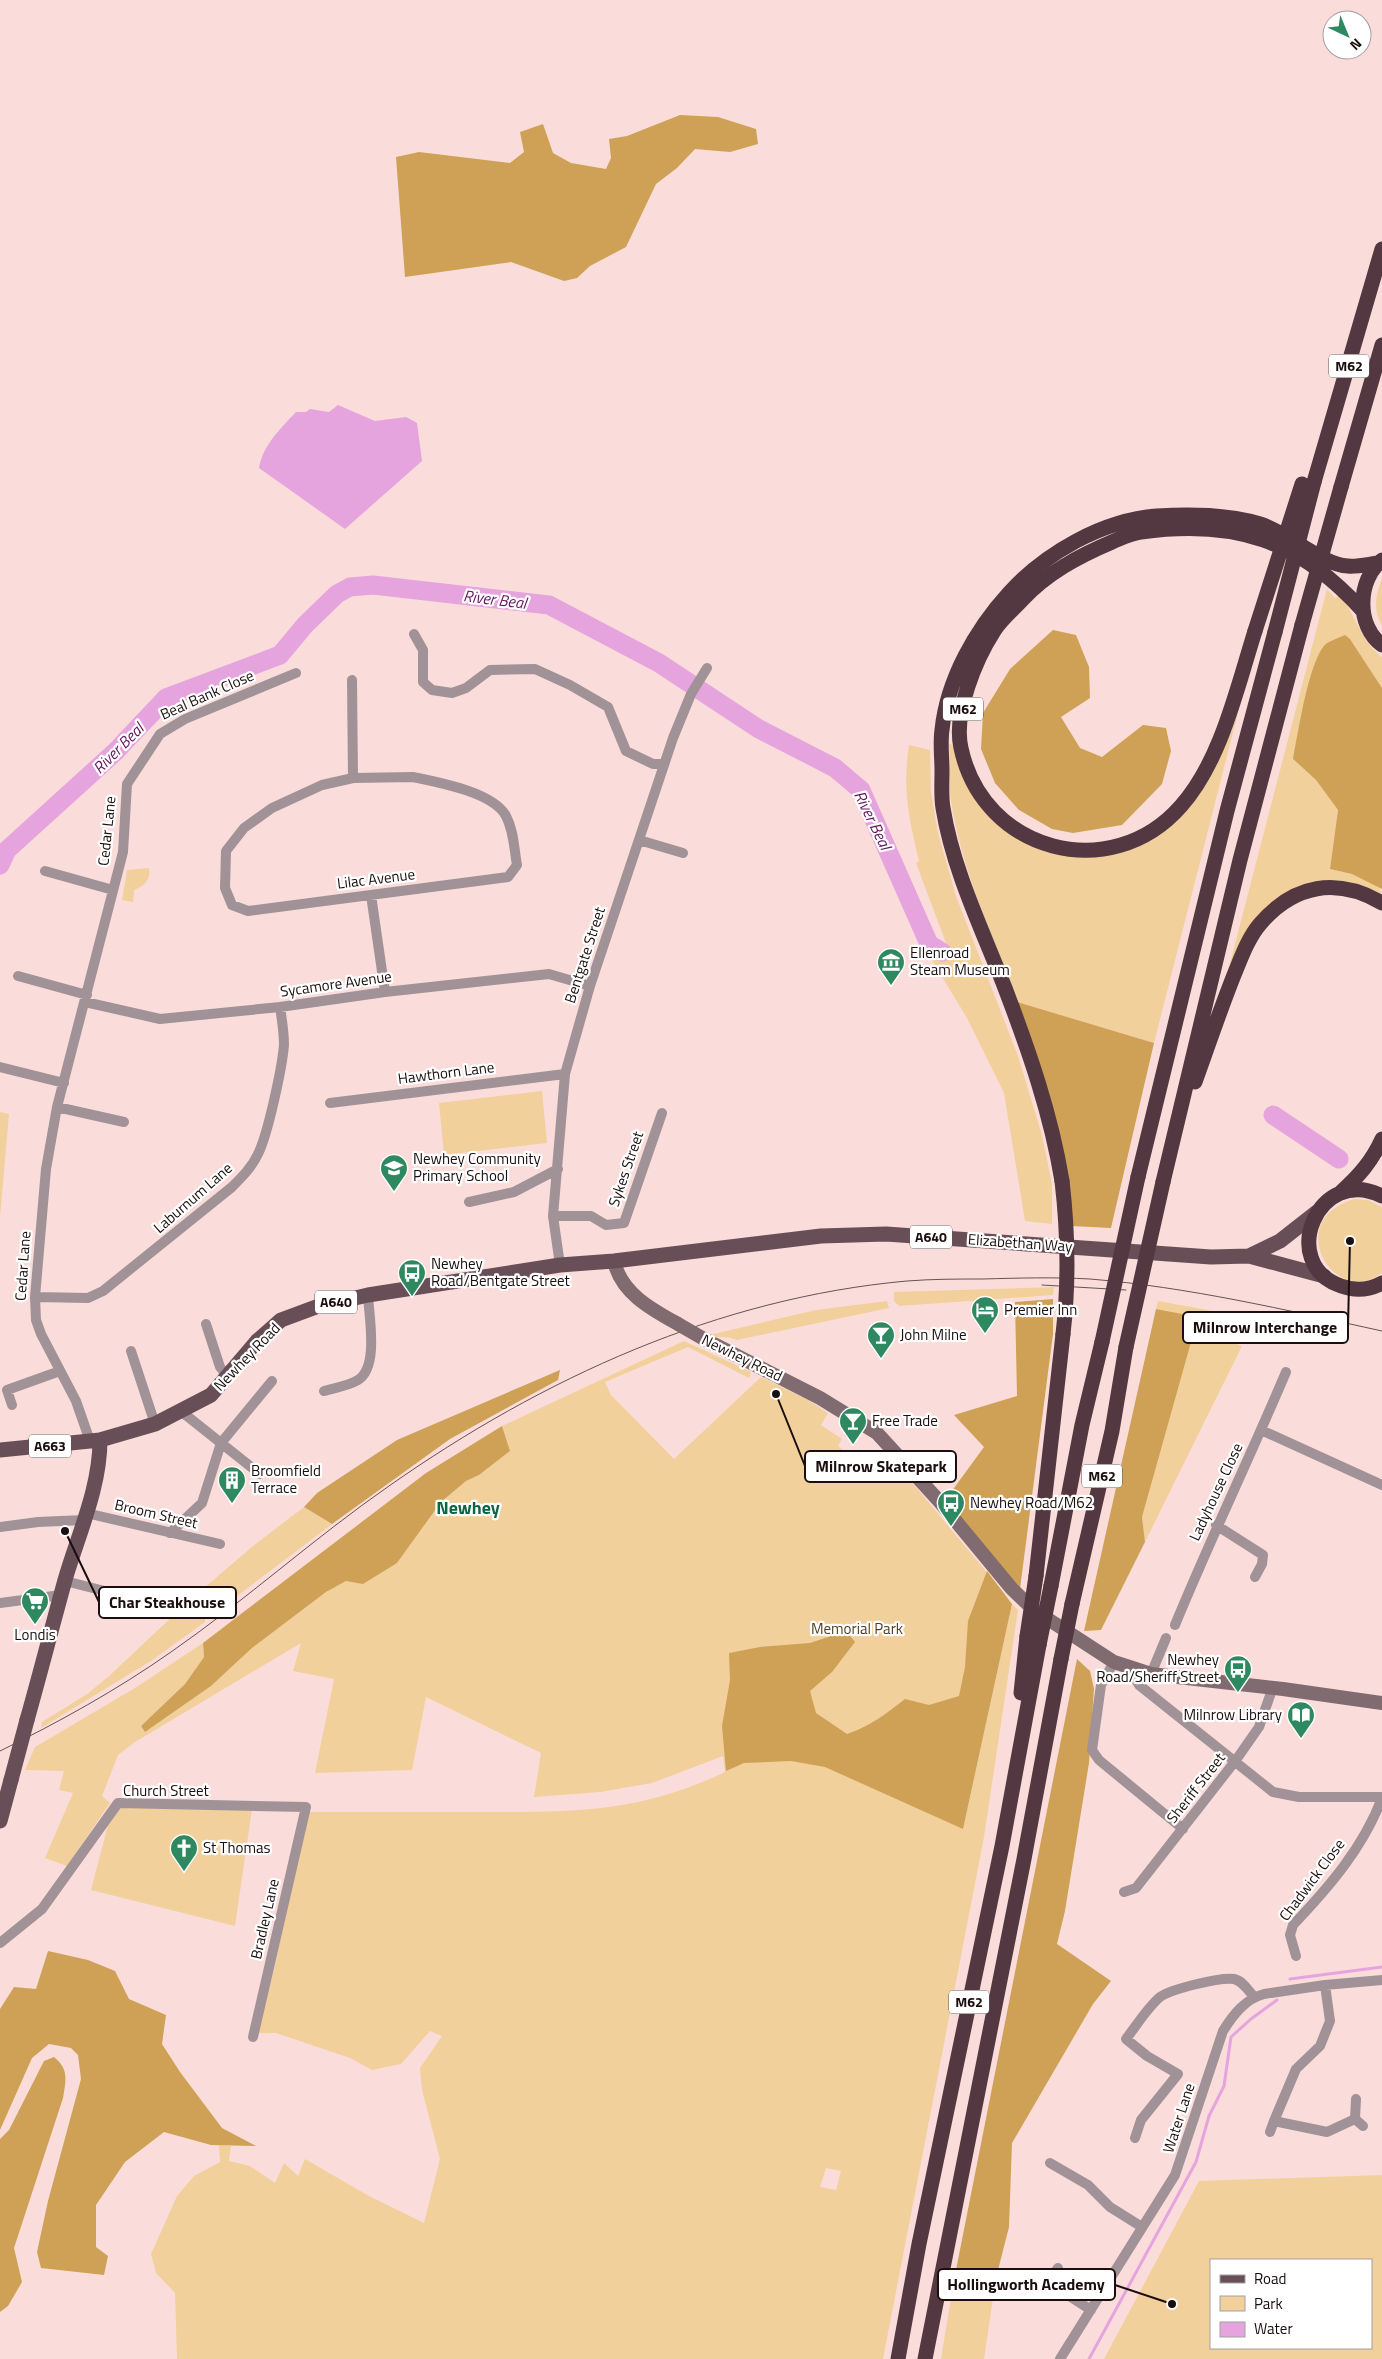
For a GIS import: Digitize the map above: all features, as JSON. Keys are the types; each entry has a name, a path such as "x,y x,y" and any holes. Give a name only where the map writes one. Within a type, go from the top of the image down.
{"highway":[{"name":"M62","path":"1363,610 1327,574 1266,539 1227,531 1180,527 1136,532 1078,556 1033,588 995,629 971,675 961,719 960,747 981,795 993,811 1022,834 1036,842 1067,850 1098,851 1111,848 1152,831 1180,808 1204,772 1234,700 1255,631 1308,483 1380,256"},
{"name":"M62","path":"925,2359 1024,1859 1072,1604 1112,1431 1126,1347 1168,1158 1240,860 1302,625 1382,345"},
{"name":"M62","path":"1033,1641 1051,1586 1082,1425 1138,1177 1220,839 1275,632 1308,483"},
{"name":"M62","path":"898,2359 919,2244 1002,1846 1033,1641 1036,1576 1053,1444 1067,1301 1068,1231 1062,1181 1043,1094 1005,989 968,898 946,826 942,804 942,729 953,684 970,648 989,615 1026,574 1064,548 1112,525 1155,516 1214,516 1268,527 1336,564 1349,566 1380,562"},
{"path":"1380,562 1366,585 1363,610 1368,628 1382,645"},
{"name":"M62","path":"1168,1158 1223,1002 1245,950 1259,925 1278,907 1302,891 1323,887 1348,889 1368,895 1382,903"},
{"path":"1338,1194 1359,1176 1375,1154 1382,1139"},
{"path":"1338,1194 1362,1190 1382,1196"},
{"name":"A640","path":"1317,1212 1326,1202 1338,1194"},
{"path":"1317,1212 1310,1231 1310,1252 1315,1265 1324,1276"},
{"name":"A640","path":"1324,1276 1336,1284 1349,1289 1363,1289 1382,1283"}],"main road":[{"name":"Elizabethan Way","path":"1249,1256 1280,1241 1317,1212"},
{"name":"Elizabethan Way","path":"614,1261 820,1236 886,1234 1211,1257 1249,1256 1324,1276"},
{"name":"Newhey Road","path":"95,1441 155,1424 182,1412 211,1395 257,1341 281,1320 316,1306 368,1295 560,1265 614,1261"},
{"name":"A663","path":"0,1450 95,1441"},
{"path":"0,1821 63,1588 85,1517 100,1454 95,1441"}],"street":[{"path":"414,634 423,650 423,682 432,690 452,693 466,688 490,670 535,669 570,685 608,707 626,751 653,764 664,764"},
{"name":"Bentgate Street","path":"560,1265 553,1216 565,1074 590,986 664,764 691,694 707,668"},
{"name":"Beal Bank Close","path":"127,784 160,734 185,719 296,673"},
{"path":"352,680 353,778"},
{"name":"Lilac Avenue","path":"413,777 441,782 486,799 505,814 512,829 516,865 508,877 248,910 232,905 225,888 226,851 244,828 272,808 314,789 353,778 413,777"},
{"name":"Cedar Lane","path":"95,1441 38,1326 35,1297 46,1169 58,1107 123,852 127,784"},
{"path":"639,840 683,853"},
{"path":"45,871 113,890"},
{"path":"371,895 385,992"},
{"name":"Sycamore Avenue","path":"18,976 160,1019 280,1007 385,992 549,974 590,986"},
{"name":"Laburnum Lane","path":"35,1297 88,1298 104,1291 232,1187 247,1172 258,1154 264,1138 283,1052 284,1035 280,1007"},
{"path":"0,1067 64,1083"},
{"name":"Hawthorn Lane","path":"330,1103 565,1074"},
{"path":"58,1107 124,1122"},
{"name":"Sykes Street","path":"553,1216 591,1216 606,1225 624,1223 662,1113"},
{"path":"470,1202 514,1192 558,1169"},
{"name":"Newhey Road","path":"614,1261 620,1279 632,1294 650,1309 704,1339 811,1393 876,1433 940,1502 1012,1589 1034,1610 1114,1662 1151,1674 1273,1687 1382,1703"},
{"path":"324,1391 358,1380 368,1371 371,1354 368,1295"},
{"path":"206,1324 220,1368 228,1377"},
{"path":"131,1351 155,1424"},
{"path":"12,1405 7,1390 60,1371"},
{"name":"Ladyhouse Close","path":"1174,1625 1216,1525 1286,1372"},
{"path":"170,1533 202,1503 221,1443 272,1381"},
{"path":"182,1412 260,1474"},
{"path":"1261,1430 1382,1485"},
{"name":"Broom Street","path":"0,1527 85,1517 220,1544"},
{"path":"1216,1525 1263,1555 1262,1564 1255,1577"},
{"path":"0,1603 63,1588 156,1604"},
{"path":"1151,1674 1166,1638"},
{"path":"1114,1662 1101,1685 1092,1750 1099,1760 1183,1829"},
{"path":"1135,1670 1135,1678 1139,1685 1274,1792 1299,1797 1382,1798"},
{"name":"Sheriff Street","path":"1124,1892 1136,1888 1236,1760 1259,1727 1273,1687"},
{"name":"Chadwick Close","path":"1296,1956 1290,1936 1293,1925 1348,1863 1375,1817 1382,1798"},
{"name":"Church Street","path":"0,1943 42,1908 118,1803 306,1807"},
{"name":"Bradley Lane","path":"253,2038 306,1807"},
{"path":"1135,2138 1141,2120 1178,2074 1147,2056 1126,2039 1159,1998 1168,1992 1235,1979 1243,1983 1254,1997"},
{"name":"Water Lane","path":"1060,2359 1175,2175 1223,2031 1234,2014 1254,1997 1325,1984 1382,1980"},
{"path":"1270,2132 1296,2069 1320,2046 1330,2021 1325,1984"},
{"path":"1274,2121 1327,2132 1359,2123 1356,2099"},
{"path":"1050,2163 1088,2185 1110,2207 1142,2227"},
{"path":"1058,2268 1044,2280 1091,2310"}],"green space":[{"path":"1382,579 1382,626 1377,615 1376,603"},
{"path":"1327,589 1335,598 1340,595 1369,644 1382,657 1382,688 1350,639 1293,759 1316,780 1338,810 1330,869 1352,874 1380,887 1382,897 1352,885 1274,903 1221,998"},
{"path":"1256,642 1154,1043 1019,1003 970,879 951,801 949,744 956,745 987,811 1082,857 1183,811"},
{"path":"909,745 930,750 931,792 938,833 956,896 1018,1056 1042,1135 1052,1184 1052,1224 1025,1221 1004,1093 967,1018 926,950 939,957 949,951 916,863 919,861 912,832 906,790"},
{"path":"149,868 149,876 146,882 134,890 133,902 122,900 127,870"},
{"path":"542,1091 547,1143 444,1155 439,1103"},
{"path":"0,1112 9,1114 0,1217"},
{"path":"1354,1199 1368,1200 1382,1207 1382,1273 1364,1281 1348,1280 1333,1271 1323,1258 1318,1242 1321,1225 1332,1210"},
{"path":"1054,1287 1053,1295 899,1306 894,1301 894,1292"},
{"path":"887,1301 889,1308 737,1340 709,1335 816,1310"},
{"path":"1158,1301 1229,1314 1221,1338 1242,1346 1145,1542 1142,1517 1197,1317 1156,1309"},
{"name":"Memorial Park","path":"684,1341 751,1372 749,1378 688,1347 605,1382 611,1395 674,1459 761,1377 808,1400 828,1413 821,1425 842,1439 838,1446 870,1472 884,1454 909,1479 1005,1594 963,1829 1012,1604 1018,1610 984,1837 883,2359 177,2359 175,2293 156,2273 151,2254 177,2196 194,2176 220,2162 219,2145 231,2146 229,2161 250,2166 275,2183 284,2163 298,2176 305,2159 369,2196 424,2223 440,2159 422,2090 420,2068 442,2036 430,2031 401,2064 372,2070 350,2058 276,2033 258,2033 275,1965 308,1812 542,1812 603,1808 662,1796 693,1786 725,1772 723,1756 652,1783 600,1792 534,1797 541,1753 426,1697 412,1770 315,1773 334,1679 293,1671 301,1643 135,1742 118,1755 102,1796 110,1803 67,1866 45,1858 73,1793 59,1790 64,1771 25,1770 35,1747 135,1688 203,1643 204,1657 185,1684 141,1726 145,1732 211,1686 252,1648 326,1592 346,1581 397,1563 441,1502 466,1481 479,1475 510,1451 502,1426","holes":["826,2168 841,2171 836,2190 820,2187"]},
{"path":"304,1507 332,1524 219,1610 217,1606 205,1614 205,1622 151,1661 41,1728 42,1722 87,1694 108,1677 190,1600 253,1546"},
{"path":"122,1805 252,1809 235,1926 91,1890 109,1821"},
{"path":"1382,2175 1382,2359 1104,2359 1199,2181"},
{"path":"996,2278 984,2359 941,2359 954,2280"}],"shaded area":[{"path":"680,115 718,117 756,129 758,144 730,152 695,149 677,168 656,184 626,247 590,266 577,278 564,281 511,262 405,277 396,157 419,152 510,163 524,152 520,132 543,124 553,153 571,163 606,169 611,158 609,139 627,136"},
{"path":"1053,630 1076,635 1089,667 1090,698 1061,717 1080,748 1102,757 1143,725 1166,728 1171,751 1162,784 1122,825 1073,833 1052,829 1019,810 995,783 981,749 983,713 1010,669"},
{"path":"1345,635 1350,639 1382,688 1382,889 1352,874 1330,869 1338,810 1316,780 1293,759 1305,697 1315,664 1327,643"},
{"path":"1017,1002 1154,1043 1111,1228 1071,1226"},
{"path":"1053,1299 1053,1334 1020,1589 946,1499 984,1447 954,1415 1017,1396 1015,1302"},
{"path":"1156,1309 1198,1317 1142,1517 1145,1542 1101,1630 1084,1631"},
{"path":"560,1370 558,1380 450,1439 332,1524 304,1507 317,1493 397,1440"},
{"path":"502,1426 510,1451 479,1475 466,1481 441,1502 397,1563 363,1584 346,1581 326,1592 252,1648 211,1686 145,1732 141,1726 185,1684 204,1657 203,1643 426,1473"},
{"path":"987,1571 1012,1604 963,1829 825,1767 791,1761 744,1763 726,1771 722,1726 730,1680 729,1653 760,1647 810,1643 846,1631 855,1642 832,1672 810,1691 816,1713 847,1734 870,1724 905,1699 929,1705 959,1696 965,1667 968,1621"},
{"path":"1077,1659 1090,1671 1094,1689 1089,1763 1065,1911 1057,1944 1111,1981 1093,2004 1012,2143 1009,2227 996,2278 954,2280"},
{"path":"48,1951 88,1960 115,1971 129,1999 166,2015 162,2044 180,2072 222,2128 256,2146 211,2145 164,2132 125,2162 96,2205 96,2247 108,2256 104,2275 41,2268 37,2252 48,2201 81,2079 78,2055 71,2048 49,2044 32,2058 0,2130 0,2009 14,1987 36,1989"},
{"path":"54,2057 59,2061 64,2070 63,2098 14,2248 22,2282 8,2306 0,2312 0,2139 9,2130 44,2061"}],"water":[{"path":"338,405 375,421 406,417 417,423 422,461 345,529 259,468 268,445 296,412 306,412 310,409 329,412"}],"waterway":[{"name":"River Beal","path":"0,865 7,850 115,752 166,698 280,655 305,625 337,594 350,587 373,585 549,605 659,663 759,729 835,768 861,790 929,944 942,952"},
{"name":"River Beal","path":"1273,1115 1339,1159"},
{"path":"1290,1979 1382,1967"},
{"path":"1089,2359 1196,2162 1209,2116 1224,2086 1231,2037 1277,2000"}],"tram line":[{"path":"0,1751 87,1705 151,1666 199,1632 361,1506 448,1447 508,1411 571,1378 635,1349 701,1325 768,1305 837,1290 916,1280 1050,1278 1090,1279 1200,1293 1382,1331"},
{"path":"1042,1285 1126,1290"}],"place":[{"name":"Ellenroad Steam Museum","path":"891,986"},
{"name":"Newhey Community Primary School","path":"394,1192"},
{"name":"Milnrow Interchange","path":"1350,1241"},
{"name":"Newhey Road/Bentgate Street","path":"412,1297"},
{"name":"Premier Inn","path":"985,1334"},
{"name":"John Milne","path":"881,1359"},
{"name":"Milnrow Skatepark","path":"776,1394"},
{"name":"Free Trade","path":"853,1445"},
{"name":"Broomfield Terrace","path":"232,1504"},
{"name":"Newhey Road/M62","path":"951,1527"},
{"name":"Char Steakhouse","path":"65,1531"},
{"name":"Londis","path":"35,1625"},
{"name":"Newhey Road/Sheriff Street","path":"1238,1693"},
{"name":"Milnrow Library","path":"1301,1739"},
{"name":"St Thomas","path":"184,1872"},
{"name":"Hollingworth Academy","path":"1172,2304"}],"district":[{"name":"Newhey","path":"468,1508"}]}
